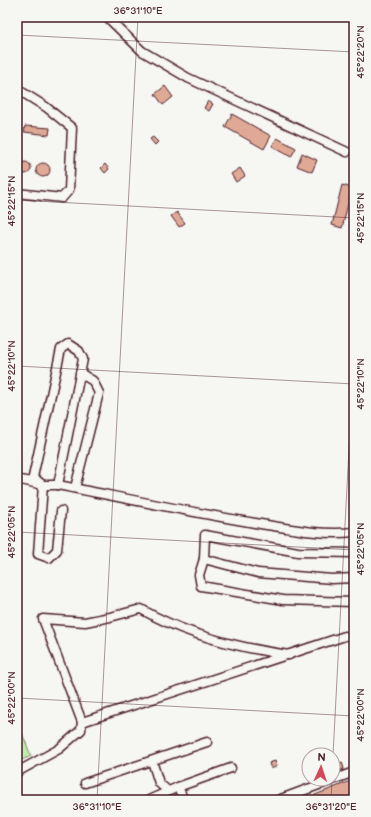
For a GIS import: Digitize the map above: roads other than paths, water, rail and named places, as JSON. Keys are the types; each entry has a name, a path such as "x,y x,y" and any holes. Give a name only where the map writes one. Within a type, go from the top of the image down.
{"street":[{"path":"107,17 142,51 188,78 347,152"},
{"path":"17,89 46,107 72,128 69,190 62,198 17,192"},
{"path":"43,485 33,477 61,349 68,344 79,351 83,359 58,485"},
{"path":"75,488 99,393 93,381 80,373"},
{"path":"17,479 43,485 58,485 75,488 203,514 286,528 340,534 354,532"},
{"path":"43,485 38,554 49,558 57,550 61,511"},
{"path":"354,553 298,552 205,535 204,559 199,575 201,586 283,600 354,602"},
{"path":"204,559 258,573 332,579 354,578"},
{"path":"17,772 59,749 81,730 82,722 43,619 85,622 141,609 164,622 252,650 289,655"},
{"path":"82,722 345,636"},
{"path":"85,783 208,742"},
{"path":"152,761 159,783 168,791"},
{"path":"149,800 178,787 231,768"},
{"path":"278,800 292,798 354,772"},
{"path":"178,787 184,800"}]}
